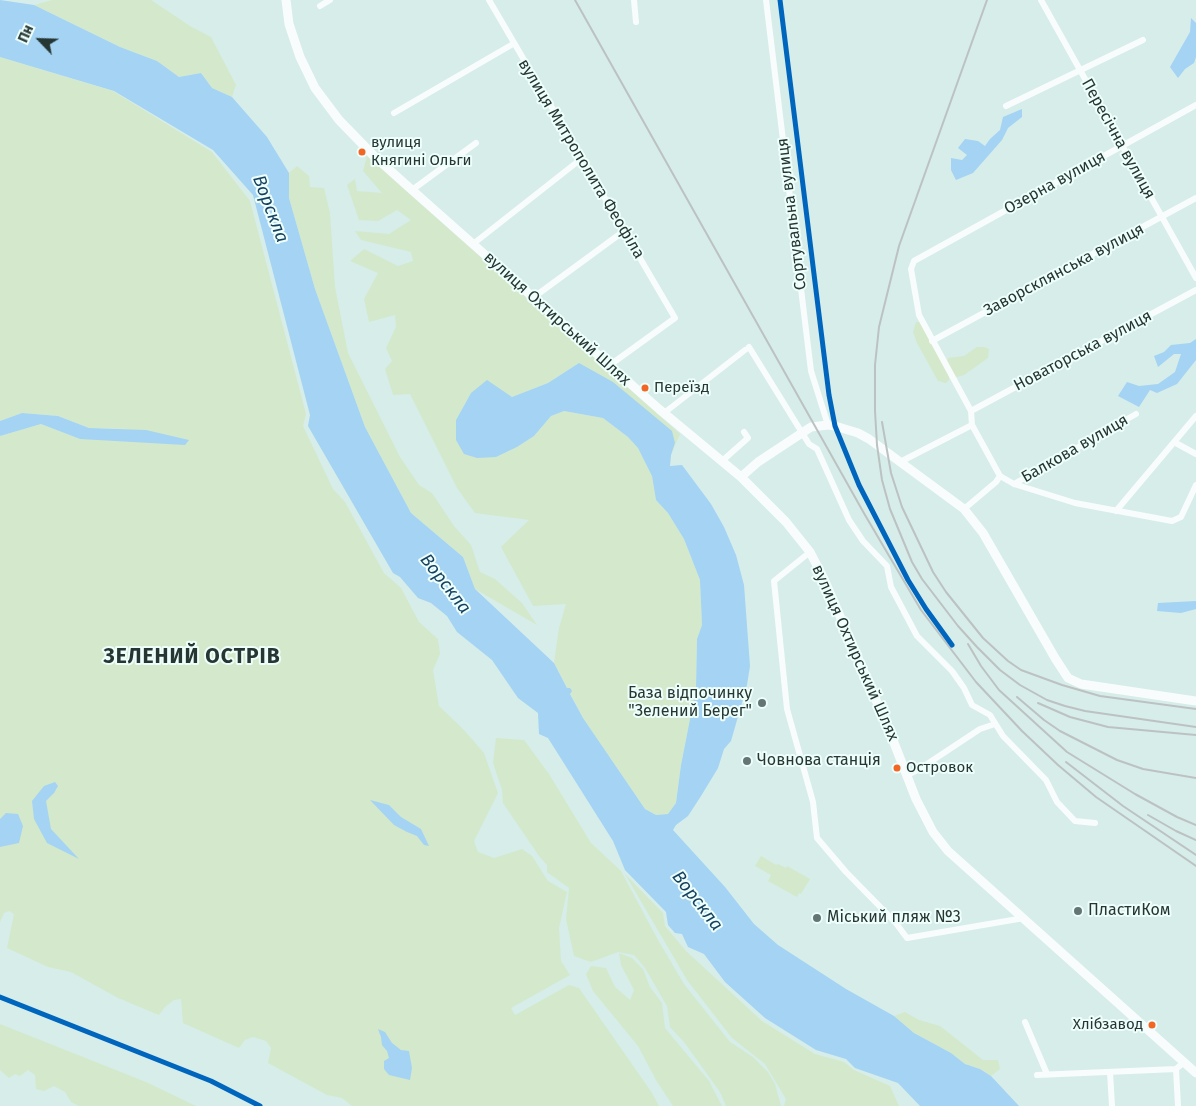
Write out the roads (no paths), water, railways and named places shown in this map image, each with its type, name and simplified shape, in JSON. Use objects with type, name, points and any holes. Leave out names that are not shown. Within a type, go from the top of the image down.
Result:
[{"type":"main road","name":"вулиця Охтирський Шлях","points":[[286,0],[289,24],[300,57],[315,88],[339,120],[374,156],[412,190],[664,413],[741,477],[786,522],[810,552],[828,588],[916,799],[934,832],[948,852],[1024,918],[1196,1074]]},
{"type":"main road","points":[[741,477],[758,462],[811,428],[828,425],[847,428],[858,433],[869,439],[964,510],[983,533],[1068,678],[1080,684],[1196,701]]},
{"type":"street","points":[[320,6],[330,0]]},
{"type":"street","name":"вулиця Митрополита Феофіла","points":[[489,0],[675,318],[610,365]]},
{"type":"street","points":[[634,0],[636,22]]},
{"type":"street","name":"Сортувальна вулиця","points":[[766,0],[811,371],[828,425]]},
{"type":"street","name":"Пересічна вулиця","points":[[1041,0],[1196,278]]},
{"type":"street","points":[[1006,106],[1143,40]]},
{"type":"street","points":[[394,113],[513,44]]},
{"type":"street","name":"Озерна вулиця","points":[[932,341],[919,315],[911,269],[914,260],[1196,105]]},
{"type":"street","points":[[412,190],[476,143]]},
{"type":"street","points":[[473,244],[582,159]]},
{"type":"street","name":"Заворсклянська вулиця","points":[[932,341],[1196,198]]},
{"type":"street","points":[[534,297],[624,232]]},
{"type":"street","name":"Новаторська вулиця","points":[[971,412],[1196,290]]},
{"type":"street","points":[[932,341],[971,412],[972,425],[1000,476],[1014,484],[1075,504],[1172,521],[1181,517],[1196,485]]},
{"type":"street","points":[[664,413],[747,348],[809,444],[817,449],[849,520],[863,541],[887,566],[892,587],[917,636],[952,671],[964,688],[972,705],[990,715],[1003,736],[1046,780],[1058,802],[1075,820],[1095,823]]},
{"type":"street","name":"Балкова вулиця","points":[[1014,484],[1136,414]]},
{"type":"street","points":[[1116,511],[1196,416]]},
{"type":"street","points":[[900,462],[972,425]]},
{"type":"street","points":[[722,461],[748,438],[744,432]]},
{"type":"street","points":[[1174,442],[1196,454]]},
{"type":"street","points":[[964,510],[996,482],[1000,476]]},
{"type":"street","name":"вулиця Охтирський Шлях","points":[[810,552],[774,581],[786,700],[813,802],[817,838],[846,872],[895,922],[907,938],[1024,918]]},
{"type":"street","points":[[907,775],[918,770],[980,730],[995,724]]},
{"type":"street","points":[[1025,1022],[1047,1074]]},
{"type":"street","points":[[1037,1075],[1176,1070],[1184,1062]]},
{"type":"street","points":[[1176,1070],[1178,1106]]},
{"type":"street","points":[[1110,1072],[1112,1106]]},
{"type":"water","name":"Ворскла","points":[[0,0],[34,5],[120,47],[157,61],[179,77],[201,73],[212,88],[232,97],[267,137],[289,173],[289,198],[315,289],[365,427],[411,513],[463,557],[475,589],[554,663],[567,688],[570,688],[572,691],[570,694],[583,718],[645,809],[656,815],[668,814],[676,803],[681,765],[696,689],[697,639],[702,625],[700,580],[684,539],[668,513],[656,500],[652,476],[638,448],[628,437],[603,418],[564,411],[551,416],[534,436],[517,447],[496,457],[477,458],[464,454],[456,440],[456,420],[471,393],[487,380],[512,397],[548,383],[579,363],[613,382],[672,431],[675,443],[670,466],[682,465],[711,504],[724,527],[736,555],[744,585],[750,666],[747,685],[731,741],[724,749],[718,768],[688,816],[676,825],[673,830],[725,887],[754,924],[778,945],[846,989],[894,1016],[914,1033],[951,1053],[965,1064],[980,1069],[991,1076],[1019,1106],[920,1106],[898,1083],[855,1068],[846,1059],[816,1050],[765,1018],[725,982],[704,954],[688,947],[682,934],[675,933],[668,925],[666,912],[625,870],[613,841],[548,738],[539,734],[538,713],[518,698],[492,660],[457,632],[447,616],[431,603],[418,598],[400,577],[393,573],[308,426],[310,415],[253,195],[213,150],[114,91],[0,57]]},
{"type":"water","points":[[1191,18],[1196,23],[1196,57],[1194,63],[1185,69],[1178,78],[1170,67],[1190,32]]},
{"type":"water","points":[[1022,109],[1022,117],[1008,128],[1002,140],[973,173],[956,180],[951,170],[951,158],[962,160],[967,155],[958,148],[965,139],[978,141],[985,146],[1000,130],[1003,117]]},
{"type":"water","points":[[1196,339],[1196,360],[1177,384],[1157,393],[1150,390],[1139,407],[1118,396],[1127,382],[1139,386],[1158,384],[1175,372],[1181,354],[1174,354],[1158,367],[1154,356],[1164,352],[1171,345],[1190,343]]},
{"type":"water","points":[[22,413],[58,416],[89,428],[146,430],[189,440],[185,445],[80,439],[41,424],[0,436],[0,421]]},
{"type":"water","points":[[1196,601],[1196,609],[1181,613],[1157,611],[1158,603]]},
{"type":"water","points":[[55,782],[58,786],[46,801],[51,829],[79,859],[47,843],[34,819],[32,801],[44,786]]},
{"type":"water","points":[[370,800],[389,805],[401,817],[421,829],[429,846],[424,845],[417,836],[394,825]]},
{"type":"water","points":[[6,813],[18,814],[23,826],[19,843],[0,847],[0,819]]},
{"type":"water","points":[[378,1029],[385,1032],[392,1043],[401,1050],[409,1051],[412,1068],[410,1080],[389,1075],[384,1069],[384,1061],[389,1058],[387,1051],[382,1045]]},
{"type":"railway","points":[[575,0],[865,515],[921,610],[976,682],[1022,731],[1058,765],[1096,797],[1196,866]]},
{"type":"railway","points":[[987,0],[899,246],[879,327],[875,365],[877,445],[882,480],[890,509],[912,562],[922,579],[958,626],[977,647],[1000,670],[1020,685],[1047,700],[1085,711],[1196,727]]},
{"type":"railway","points":[[882,422],[891,473],[902,507],[933,572],[946,592],[983,638],[1008,661],[1021,670],[1100,696],[1196,709]]},
{"type":"railway","points":[[968,644],[981,666],[999,690],[1067,752],[1135,794],[1196,825]]},
{"type":"railway","points":[[1017,697],[1060,731],[1117,760],[1143,769],[1196,778]]},
{"type":"railway","points":[[1038,703],[1070,717],[1108,727],[1196,735]]},
{"type":"railway","points":[[1066,762],[1123,806],[1196,855]]},
{"type":"railway","points":[[1148,815],[1196,840]]},
{"type":"place","name":"вулиця Княгині Ольги","points":[[362,152]]},
{"type":"place","name":"Переїзд","points":[[645,388]]},
{"type":"place","name":"База відпочинку \"Зелений Берег\"","points":[[762,703]]},
{"type":"place","name":"Човнова станція","points":[[747,761]]},
{"type":"place","name":"Островок","points":[[897,768]]},
{"type":"place","name":"ПластиКом","points":[[1078,911]]},
{"type":"place","name":"Міський пляж №3","points":[[817,918]]},
{"type":"place","name":"Хлібзавод","points":[[1152,1025]]},
{"type":"district","name":"ЗЕЛЕНИЙ ОСТРІВ","points":[[192,657]]}]
